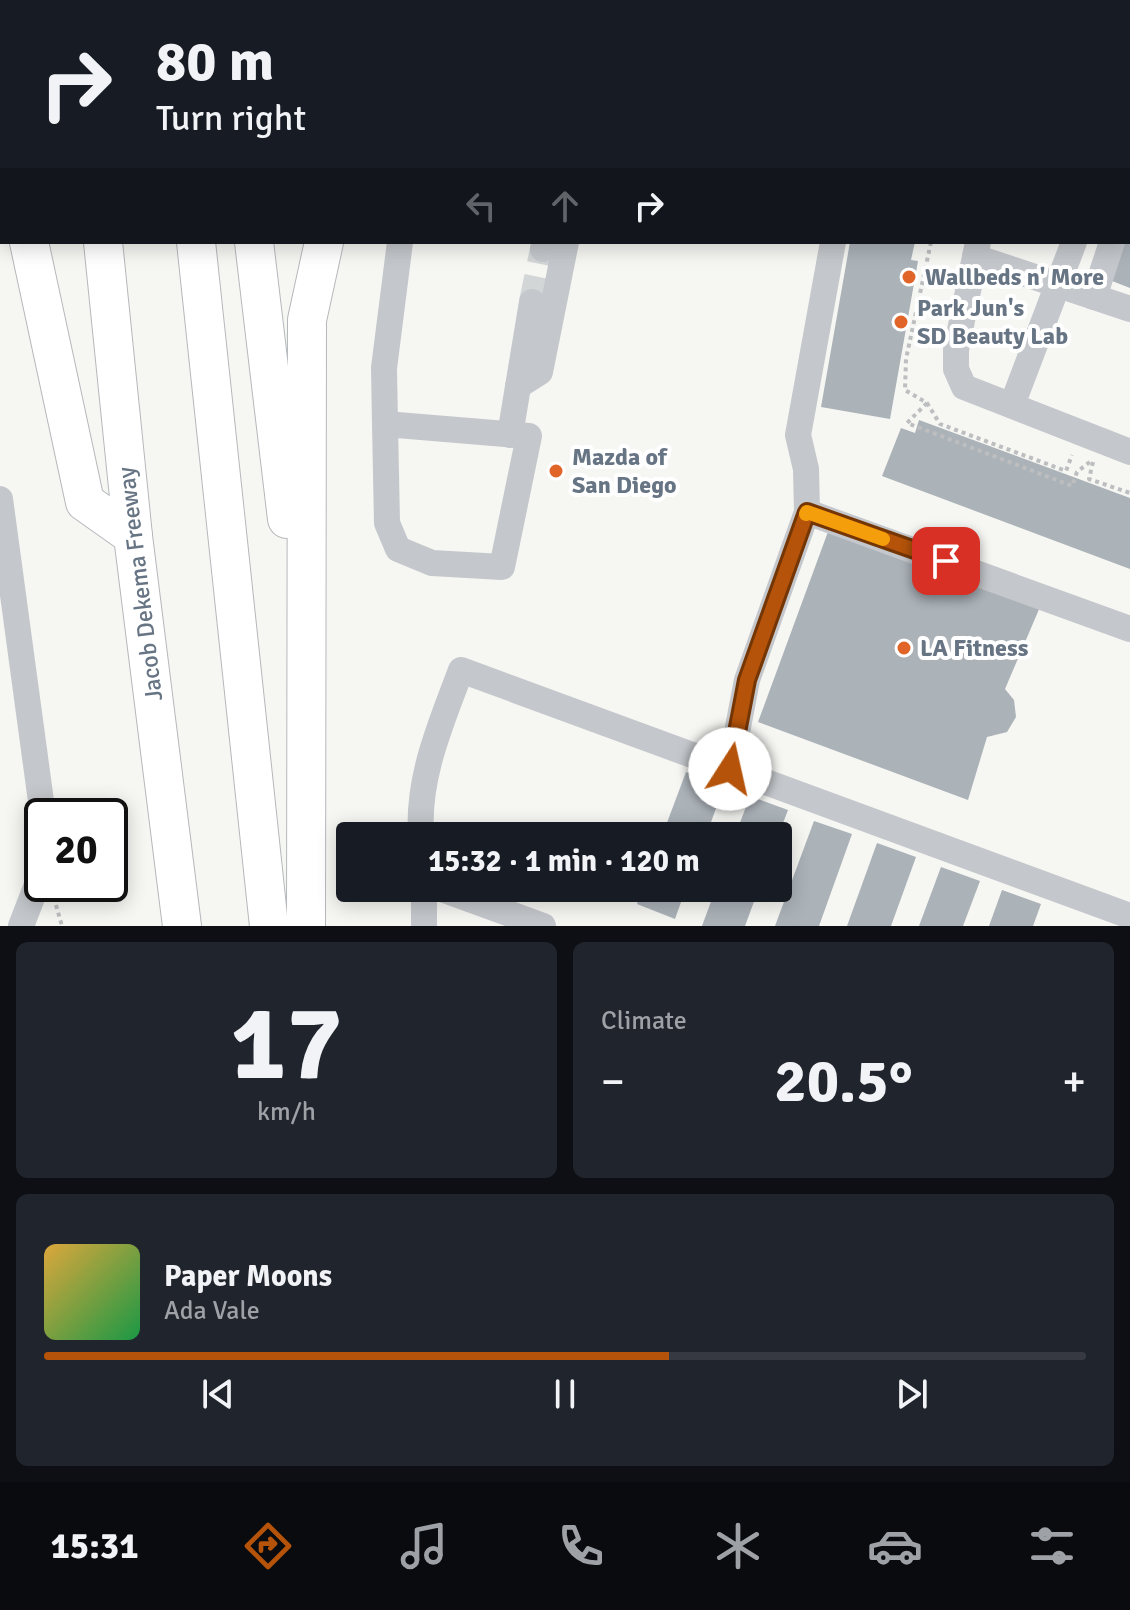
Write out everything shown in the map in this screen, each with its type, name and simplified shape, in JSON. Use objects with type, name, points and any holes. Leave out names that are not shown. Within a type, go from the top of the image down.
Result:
[{"type":"highway","points":[[29,244],[85,502],[133,536]]},
{"type":"highway","name":"Jacob Dekema Freeway","points":[[103,244],[133,536],[182,926]]},
{"type":"highway","points":[[196,244],[269,926]]},
{"type":"highway","points":[[254,244],[307,713]]},
{"type":"highway","points":[[306,926],[307,320],[324,244]]},
{"type":"street","points":[[385,424],[529,436],[502,567],[432,563],[398,549],[387,523],[385,424],[384,368],[400,244]]},
{"type":"street","points":[[518,386],[540,372],[551,244]]},
{"type":"street","points":[[730,769],[747,680],[807,512],[806,469],[798,435],[833,244]]},
{"type":"street","points":[[1012,405],[1073,244]]},
{"type":"street","points":[[1094,297],[1111,244]]},
{"type":"street","points":[[1130,309],[1058,284],[977,250],[956,350],[956,369],[964,387],[1130,452]]},
{"type":"street","points":[[510,435],[532,302]]},
{"type":"street","points":[[0,499],[41,798]]},
{"type":"street","points":[[807,512],[1130,629]]},
{"type":"street","points":[[420,822],[426,766],[461,670],[1130,916]]},
{"type":"street","points":[[21,926],[30,902]]},
{"type":"street","points":[[424,902],[424,926]]},
{"type":"street","points":[[477,902],[543,926]]},
{"type":"path","points":[[927,403],[907,423],[1072,486],[1077,472],[1094,460]]},
{"type":"building","points":[[850,244],[915,244],[911,260],[918,261],[890,419],[821,407]]},
{"type":"building","points":[[1120,244],[1130,244],[1130,288],[1107,279]]},
{"type":"building","points":[[919,420],[1130,498],[1130,569],[882,476],[901,428],[915,433]]},
{"type":"building","name":"LA Fitness","points":[[829,529],[1040,607],[1005,689],[1014,700],[1016,717],[1007,732],[987,737],[968,800],[758,722]]},
{"type":"building","points":[[686,772],[724,786],[711,822],[667,822]]},
{"type":"building","points":[[750,796],[788,810],[783,822],[740,822]]},
{"type":"building","points":[[814,821],[852,834],[819,926],[775,926],[784,902],[792,902],[792,880]]},
{"type":"building","points":[[877,843],[916,857],[891,926],[847,926]]},
{"type":"building","points":[[941,867],[980,881],[963,926],[919,926]]},
{"type":"building","points":[[1002,890],[1041,904],[1033,926],[989,926]]},
{"type":"building","points":[[638,902],[681,902],[675,919]]},
{"type":"building","points":[[711,902],[754,902],[745,926],[702,926]]},
{"type":"tunnel","points":[[532,302],[543,249]]},
{"type":"slow traffic","points":[[806,514],[883,539]]},
{"type":"place","name":"Wallbeds n' More","points":[[909,277]]},
{"type":"place","name":"Park Jun's SD Beauty Lab","points":[[901,322]]},
{"type":"place","name":"Mazda of San Diego","points":[[556,471]]},
{"type":"place","name":"LA Fitness","points":[[904,648]]},
{"type":"route","points":[[730,769],[747,680],[807,512],[946,561]]}]
